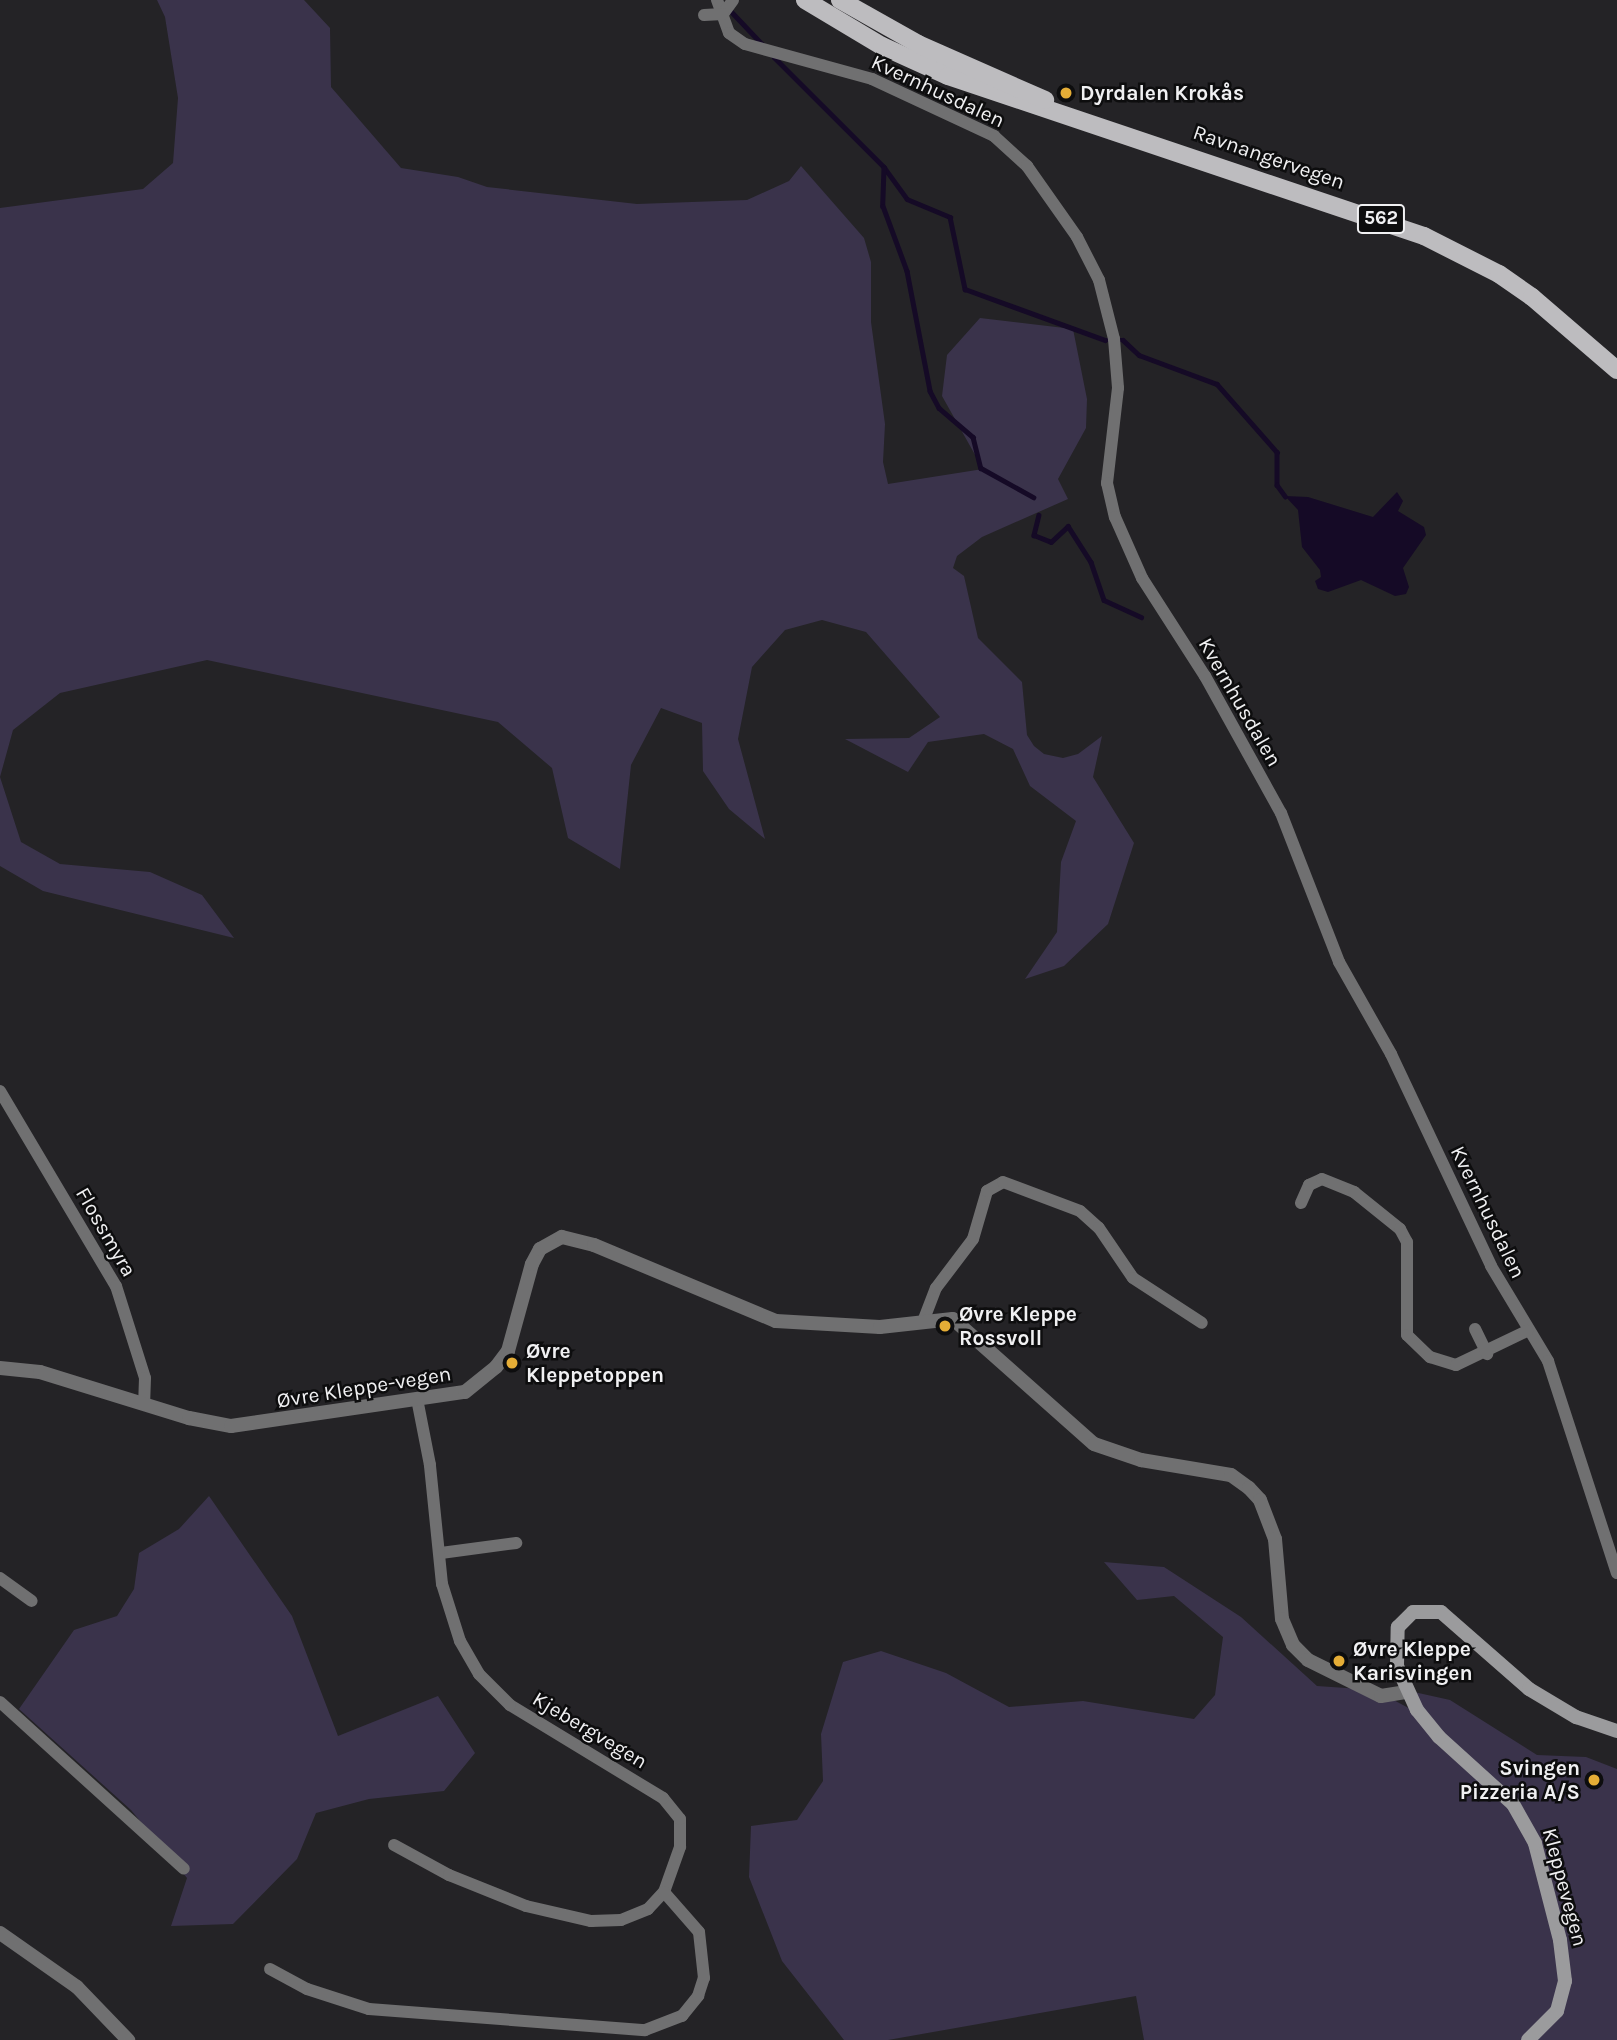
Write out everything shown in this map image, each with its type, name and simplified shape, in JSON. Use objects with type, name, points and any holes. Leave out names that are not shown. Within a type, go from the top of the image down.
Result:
[{"type":"main road","name":"Ravnangervegen","points":[[804,0],[882,47],[948,76],[1093,128],[1112,130],[1374,216],[1450,248],[1532,297],[1617,370]]},
{"type":"main road","name":"Ravnangervegen","points":[[840,0],[930,50],[1102,121],[1112,130]]},
{"type":"main road","name":"Kleppevegen","points":[[1528,2040],[1557,2011],[1565,1982],[1560,1940],[1535,1843],[1513,1804],[1439,1737],[1407,1692],[1395,1654],[1398,1627],[1413,1612],[1429,1609],[1454,1621],[1539,1695],[1595,1726],[1617,1731]]},
{"type":"street","name":"Kvernhusdalen","points":[[717,0],[729,33],[745,44],[872,79],[993,136],[1027,166],[1077,237],[1099,280],[1114,339],[1118,388],[1107,483],[1115,517],[1142,578],[1205,676],[1281,813],[1330,944],[1391,1054],[1491,1266],[1553,1374],[1617,1573]]},
{"type":"street","points":[[704,15],[723,14],[733,0]]},
{"type":"street","name":"Flossmyra","points":[[0,1091],[116,1286],[145,1378],[144,1404]]},
{"type":"street","points":[[1301,1203],[1309,1185],[1322,1179],[1354,1192],[1400,1229],[1407,1242],[1407,1335],[1430,1357],[1456,1365],[1487,1354],[1527,1331]]},
{"type":"street","points":[[924,1319],[936,1288],[973,1240],[987,1191],[1003,1182],[1080,1211],[1107,1238],[1133,1278],[1202,1323]]},
{"type":"street","name":"Øvre Kleppe-vegen","points":[[0,1368],[40,1372],[144,1404],[231,1426],[465,1392],[496,1367],[508,1351],[536,1257],[550,1241],[562,1237],[594,1245],[692,1283],[765,1318],[880,1327],[942,1318],[961,1324],[1094,1444],[1141,1460],[1231,1475],[1249,1488],[1260,1500],[1275,1539],[1282,1619],[1293,1645],[1308,1660],[1381,1696],[1407,1692]]},
{"type":"street","points":[[1475,1329],[1487,1354]]},
{"type":"street","name":"Kjebergvegen","points":[[417,1399],[441,1553],[442,1584],[453,1626],[488,1684],[534,1722],[654,1791],[678,1814],[680,1847],[664,1892]]},
{"type":"street","points":[[441,1553],[516,1543]]},
{"type":"street","points":[[0,1578],[33,1601]]},
{"type":"street","points":[[0,1703],[184,1869]]},
{"type":"street","points":[[270,1969],[307,1989],[369,2009],[645,2030],[682,2016],[698,1996],[704,1978],[699,1932],[664,1892],[634,1917],[575,1921],[449,1875],[394,1845]]},
{"type":"street","points":[[0,1933],[77,1987],[128,2040]]},
{"type":"shaded area","points":[[157,0],[304,0],[330,28],[331,87],[401,168],[458,177],[487,187],[637,204],[747,200],[789,181],[801,166],[864,238],[871,262],[871,322],[885,424],[883,462],[888,484],[983,469],[942,396],[947,355],[980,318],[1073,329],[1087,399],[1086,428],[1058,479],[1068,499],[982,537],[957,556],[953,568],[964,576],[978,638],[1022,682],[1027,735],[1034,746],[1044,754],[1063,758],[1078,754],[1102,736],[1093,777],[1134,843],[1108,924],[1064,966],[1025,979],[1057,932],[1061,862],[1076,821],[1030,786],[1013,749],[984,734],[928,742],[908,772],[845,739],[909,738],[940,717],[866,632],[822,620],[785,630],[752,667],[738,739],[765,839],[729,809],[703,771],[702,723],[661,708],[631,765],[620,869],[568,838],[552,768],[498,722],[207,660],[60,693],[13,730],[0,777],[0,208],[143,189],[173,163],[178,98],[165,17]]},
{"type":"shaded area","points":[[1397,492],[1403,501],[1398,511],[1424,527],[1426,535],[1403,568],[1409,587],[1406,594],[1395,596],[1361,580],[1328,592],[1318,589],[1315,581],[1321,577],[1320,570],[1302,547],[1298,510],[1285,496],[1308,497],[1373,517]]},
{"type":"shaded area","points":[[0,777],[21,842],[60,864],[150,872],[202,895],[234,938],[43,891],[0,866]]},
{"type":"shaded area","points":[[209,1496],[292,1616],[338,1736],[438,1696],[475,1753],[444,1791],[369,1799],[316,1813],[297,1859],[233,1924],[171,1926],[187,1878],[131,1810],[19,1709],[74,1630],[117,1616],[134,1589],[139,1553],[179,1529]]},
{"type":"shaded area","points":[[1104,1562],[1164,1567],[1241,1617],[1317,1686],[1375,1690],[1416,1712],[1414,1692],[1450,1700],[1537,1755],[1586,1757],[1617,1769],[1617,2040],[1144,2040],[1136,1996],[888,2040],[844,2040],[782,1961],[749,1877],[751,1826],[797,1820],[823,1781],[821,1734],[843,1662],[881,1651],[946,1673],[1009,1707],[1083,1701],[1194,1719],[1215,1695],[1223,1637],[1174,1596],[1137,1600]]},
{"type":"waterway","points":[[729,9],[764,46]]},
{"type":"waterway","points":[[774,57],[884,167],[907,199],[950,217],[965,289],[1105,340],[1123,340],[1139,355],[1217,384],[1277,452],[1277,485],[1285,496]]},
{"type":"waterway","points":[[884,168],[883,206],[907,271],[930,391],[939,408],[973,437],[981,468],[1033,497]]},
{"type":"waterway","points":[[1039,515],[1034,535],[1051,542],[1068,526],[1091,562],[1104,600],[1141,617]]},
{"type":"place","name":"Dyrdalen Krokås","points":[[1066,93]]},
{"type":"place","name":"Øvre Kleppe Rossvoll","points":[[945,1326]]},
{"type":"place","name":"Øvre Kleppetoppen","points":[[512,1363]]},
{"type":"place","name":"Øvre Kleppe Karisvingen","points":[[1339,1661]]},
{"type":"place","name":"Svingen Pizzeria A/S","points":[[1594,1780]]}]
